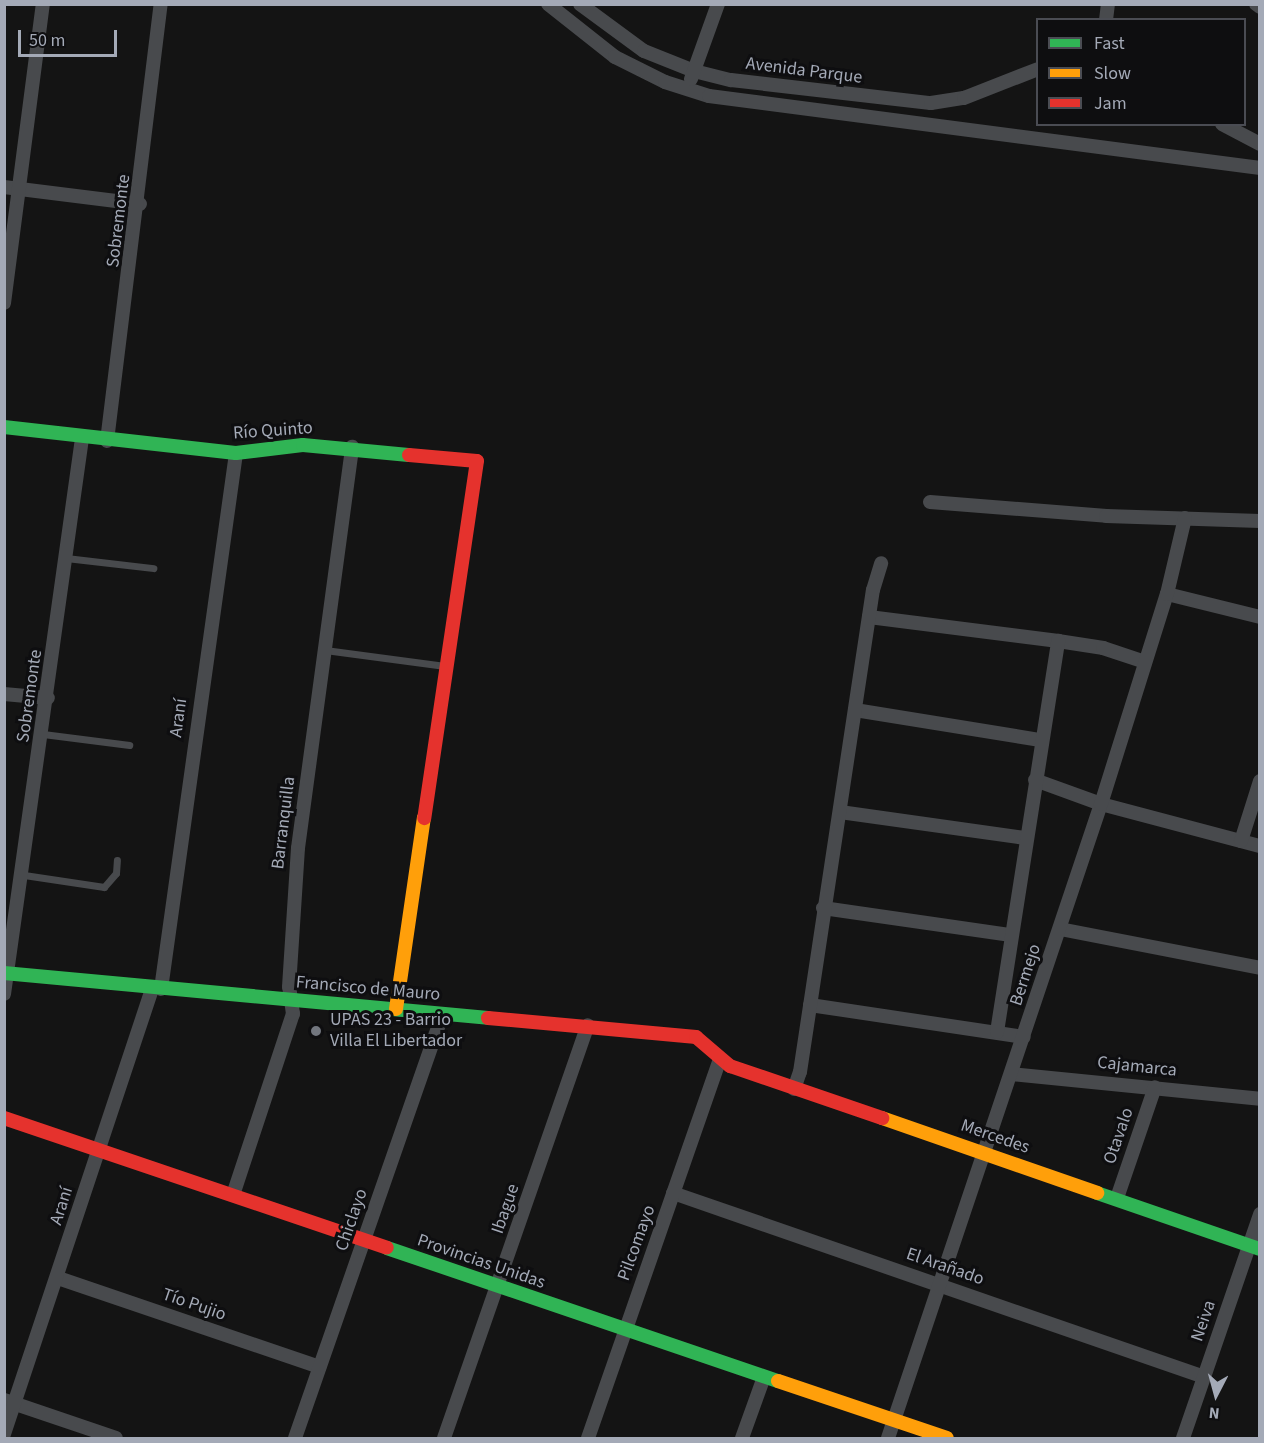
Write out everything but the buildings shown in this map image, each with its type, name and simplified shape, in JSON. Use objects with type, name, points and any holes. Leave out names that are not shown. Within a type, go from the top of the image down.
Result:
[{"type":"street","points":[[4,303],[12,188],[43,4]]},
{"type":"street","name":"Sobremonte","points":[[107,441],[140,204],[161,4]]},
{"type":"street","points":[[548,4],[615,57],[687,89],[747,103],[1260,168]]},
{"type":"street","name":"Avenida Parque","points":[[580,4],[644,51],[694,70],[731,80],[931,103],[964,98],[1036,70]]},
{"type":"street","points":[[687,89],[718,4]]},
{"type":"street","points":[[1256,4],[1260,7]]},
{"type":"street","points":[[1226,126],[1260,144]]},
{"type":"street","points":[[12,188],[140,204]]},
{"type":"street","name":"Río Quinto","points":[[4,427],[107,441],[236,453],[303,445],[472,458],[477,461],[476,470],[448,666]]},
{"type":"street","name":"Sobremonte","points":[[4,994],[24,875],[82,438]]},
{"type":"street","name":"Barranquilla","points":[[232,1195],[293,1014],[289,987],[298,848],[352,447]]},
{"type":"street","name":"Araní","points":[[4,1434],[10,1402],[57,1278],[99,1149],[157,989],[236,453]]},
{"type":"street","points":[[930,502],[1106,516],[1260,521]]},
{"type":"street","name":"Bermejo","points":[[888,1438],[1101,804],[1167,594],[1185,518]]},
{"type":"street","points":[[794,1089],[810,1005],[869,617],[881,563]]},
{"type":"street","points":[[1167,594],[1260,617]]},
{"type":"street","points":[[869,617],[1102,648],[1145,662]]},
{"type":"street","points":[[997,1032],[1025,838],[1058,641]]},
{"type":"street","points":[[396,1009],[448,666]]},
{"type":"street","points":[[4,694],[48,698]]},
{"type":"street","points":[[855,710],[1041,740]]},
{"type":"street","points":[[1035,780],[1101,804],[1260,846]]},
{"type":"street","points":[[1241,841],[1260,781]]},
{"type":"street","points":[[840,812],[1025,838]]},
{"type":"street","points":[[823,908],[1011,935]]},
{"type":"street","points":[[1060,929],[1260,968]]},
{"type":"street","name":"Francisco de Mauro","points":[[7,973],[157,989],[588,1025],[696,1037],[720,1059]]},
{"type":"street","points":[[810,1005],[1024,1037]]},
{"type":"street","name":"Chiclayo","points":[[295,1438],[443,1014]]},
{"type":"street","name":"Ibague","points":[[444,1438],[588,1025]]},
{"type":"street","name":"Mercedes","points":[[720,1059],[794,1089],[985,1152],[1254,1247]]},
{"type":"street","name":"Pilcomayo","points":[[588,1438],[720,1059]]},
{"type":"street","name":"Cajamarca","points":[[1011,1074],[1260,1099]]},
{"type":"street","name":"Otavalo","points":[[1117,1198],[1155,1087]]},
{"type":"street","name":"Provincias Unidas","points":[[4,1118],[947,1438]]},
{"type":"street","name":"El Arañado","points":[[674,1194],[1204,1377]]},
{"type":"street","name":"Neiva","points":[[1183,1438],[1254,1247],[1260,1214]]},
{"type":"street","name":"Tío Pujio","points":[[57,1278],[319,1367]]},
{"type":"street","points":[[742,1438],[764,1377]]},
{"type":"street","points":[[10,1402],[116,1438]]},
{"type":"lane","points":[[66,558],[153,568]]},
{"type":"lane","points":[[325,650],[448,666]]},
{"type":"lane","points":[[43,735],[129,745]]},
{"type":"lane","points":[[24,875],[104,887],[116,873],[117,860]]},
{"type":"traffic: fast","points":[[4,427],[236,453],[303,445],[409,455]]},
{"type":"traffic: fast","points":[[4,973],[488,1018]]},
{"type":"traffic: fast","points":[[1097,1193],[1260,1249]]},
{"type":"traffic: fast","points":[[387,1248],[778,1381]]},
{"type":"traffic: slow","points":[[396,1009],[424,818]]},
{"type":"traffic: slow","points":[[882,1118],[1097,1193]]},
{"type":"traffic: slow","points":[[778,1381],[947,1438]]},
{"type":"traffic: jam","points":[[409,455],[477,461],[424,818]]},
{"type":"traffic: jam","points":[[488,1018],[696,1037],[730,1066],[882,1118]]},
{"type":"traffic: jam","points":[[4,1118],[387,1248]]},
{"type":"place","name":"UPAS 23 - Barrio Villa El Libertador","points":[[316,1031]]}]
